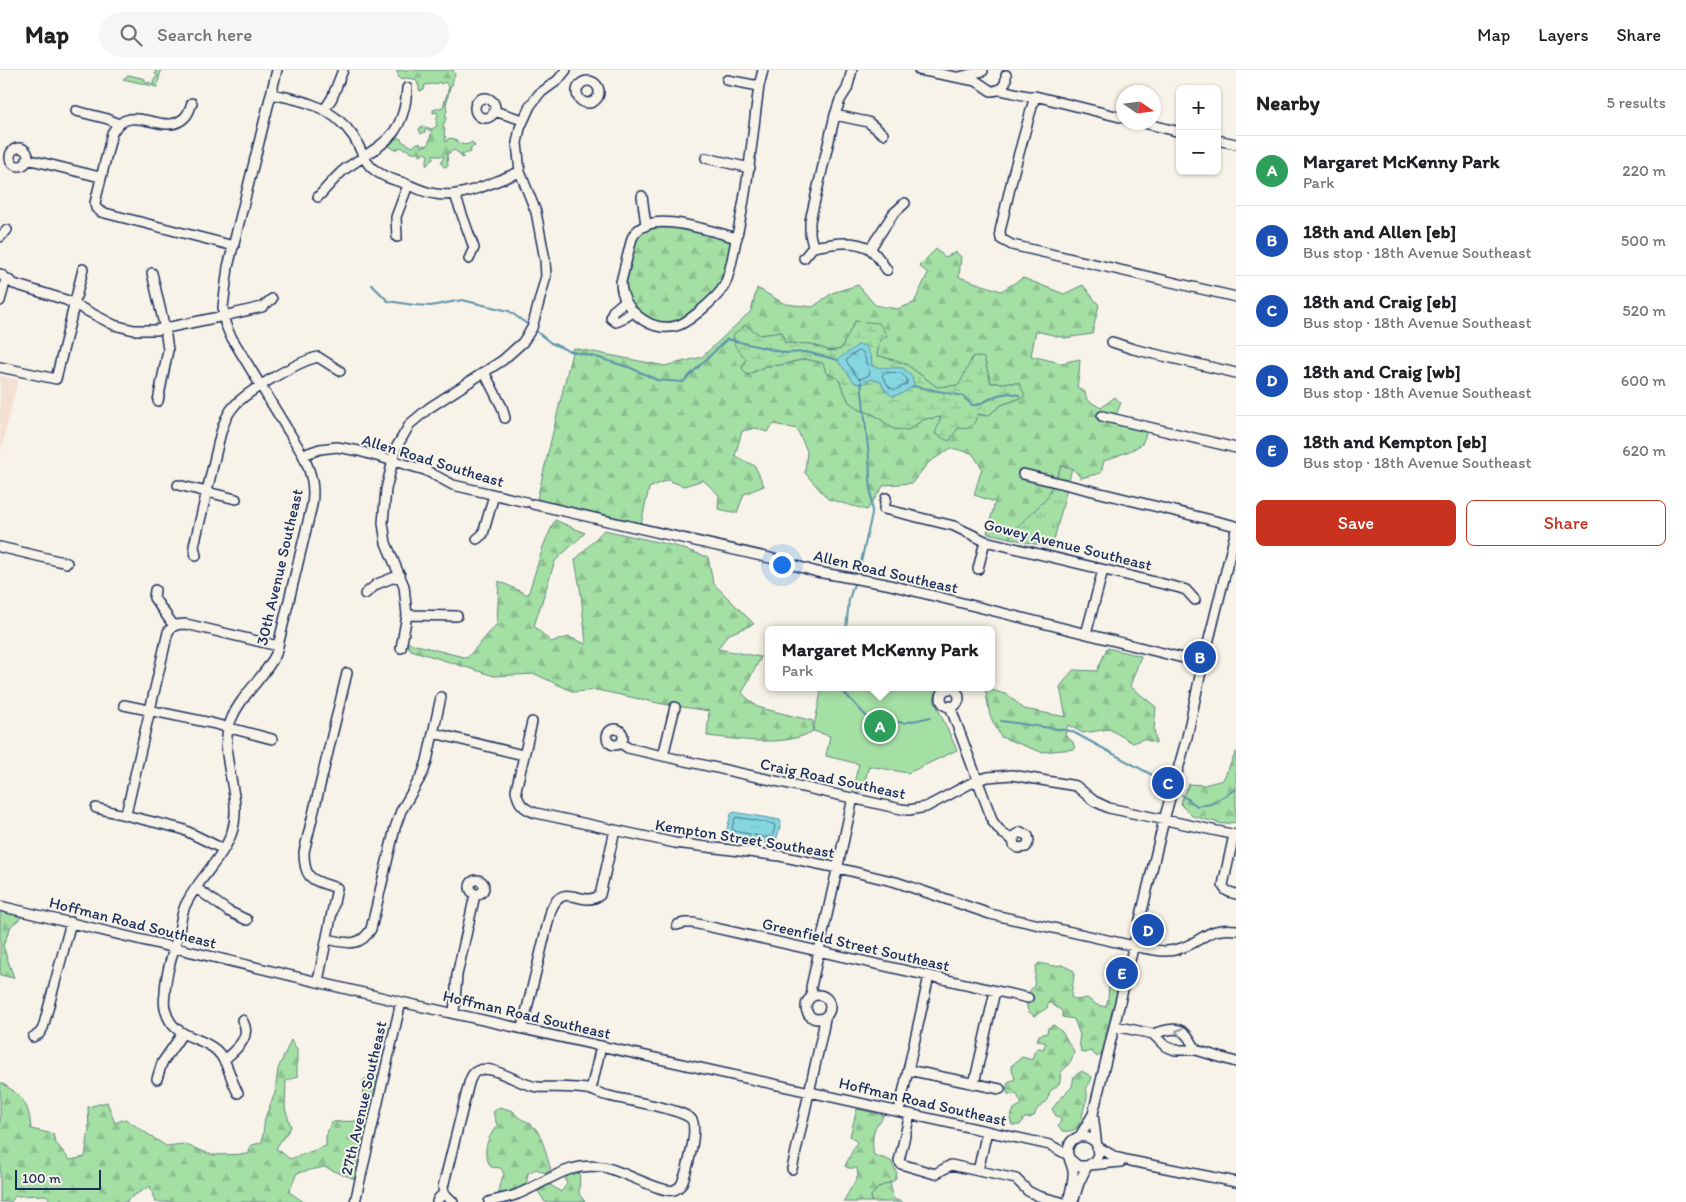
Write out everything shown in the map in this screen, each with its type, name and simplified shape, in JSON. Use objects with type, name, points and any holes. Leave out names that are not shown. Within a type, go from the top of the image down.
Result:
[{"type":"street","name":"30th Avenue Southeast","points":[[182,1034],[169,1018],[164,992],[185,904],[223,849],[231,833],[235,814],[227,750],[228,728],[236,710],[271,664],[278,646],[312,505],[313,486],[303,456],[262,385],[230,335],[223,307],[228,267],[276,70]]},
{"type":"street","points":[[325,109],[332,98],[343,70]]},
{"type":"street","points":[[737,238],[676,224],[652,223],[646,225],[635,233],[632,238],[621,282],[625,301],[633,312],[647,322],[674,327],[683,323],[714,299],[725,284],[737,238],[746,199],[759,86],[763,70]]},
{"type":"street","points":[[813,247],[810,221],[835,115],[840,100],[847,89],[852,70]]},
{"type":"street","points":[[919,70],[976,81],[991,91],[1000,90],[1035,96]]},
{"type":"street","points":[[957,77],[983,70],[981,79],[984,86]]},
{"type":"street","points":[[401,648],[407,615],[404,586],[386,544],[382,523],[386,488],[393,460],[399,442],[410,424],[429,408],[503,360],[527,336],[536,316],[546,276],[536,212],[520,172],[517,143],[523,120],[539,94],[558,80],[566,71],[579,84]]},
{"type":"street","points":[[1000,90],[1005,84],[1005,73]]},
{"type":"street","points":[[1005,73],[1014,86],[1035,96],[1116,116]]},
{"type":"street","points":[[727,80],[759,86]]},
{"type":"street","points":[[318,197],[344,170],[379,148],[394,131],[404,111],[407,88]]},
{"type":"street","points":[[271,94],[302,100],[325,109],[347,128],[364,157],[378,173],[393,181],[436,194],[455,195],[520,172]]},
{"type":"street","points":[[1035,96],[1014,171],[1000,231],[1001,239],[1012,244],[1236,297]]},
{"type":"street","points":[[192,103],[187,115],[174,123],[131,118],[118,124],[112,133],[100,177],[95,203],[96,208],[101,212],[234,246]]},
{"type":"street","points":[[76,111],[108,118],[118,124]]},
{"type":"street","points":[[494,111],[523,120]]},
{"type":"street","points":[[835,115],[868,122],[883,134]]},
{"type":"street","points":[[1161,127],[1176,131]]},
{"type":"street","points":[[1221,141],[1236,144]]},
{"type":"street","points":[[706,158],[750,168]]},
{"type":"street","points":[[27,159],[100,177]]},
{"type":"street","points":[[398,237],[396,217],[408,185]]},
{"type":"street","points":[[455,195],[474,248],[469,259]]},
{"type":"street","points":[[642,196],[646,225]]},
{"type":"street","points":[[870,248],[893,214],[905,203]]},
{"type":"street","points":[[0,237],[8,230]]},
{"type":"street","points":[[804,258],[813,247],[834,243],[851,243],[870,248],[887,270]]},
{"type":"street","points":[[0,367],[56,378],[83,269]]},
{"type":"street","points":[[152,273],[168,350],[158,401]]},
{"type":"street","points":[[0,301],[3,276],[14,284],[75,303],[114,325],[145,331],[165,329],[262,307],[272,299]]},
{"type":"street","points":[[625,301],[613,311],[611,318],[616,322],[633,312]]},
{"type":"street","points":[[1112,342],[1133,349],[1236,373]]},
{"type":"street","points":[[196,556],[194,546],[220,436],[225,419],[238,402],[262,385],[308,359],[318,357],[340,372]]},
{"type":"street","points":[[484,372],[502,407],[505,418]]},
{"type":"street","points":[[1102,416],[1236,448]]},
{"type":"street","name":"Allen Road Southeast","points":[[303,456],[320,448],[337,447],[393,460],[425,470],[453,485],[770,558],[826,574],[886,584],[1202,663]]},
{"type":"street","points":[[1023,474],[1236,526]]},
{"type":"street","points":[[178,485],[236,499]]},
{"type":"street","points":[[477,539],[483,534],[494,495]]},
{"type":"street","name":"Gowey Avenue Southeast","points":[[886,498],[884,509],[954,526],[985,541],[1180,588],[1186,590],[1195,600]]},
{"type":"street","points":[[1068,1202],[1073,1173],[1069,1158],[1069,1145],[1080,1136],[1093,1114],[1164,820],[1187,737],[1202,663],[1232,561],[1236,530]]},
{"type":"street","points":[[978,569],[985,541]]},
{"type":"street","points":[[0,548],[67,564]]},
{"type":"street","points":[[1086,634],[1102,570]]},
{"type":"street","points":[[365,594],[377,584],[400,575]]},
{"type":"street","points":[[155,590],[154,598],[174,626]]},
{"type":"street","points":[[407,615],[457,616]]},
{"type":"street","points":[[126,814],[168,632],[174,626],[186,624],[278,646]]},
{"type":"street","points":[[318,981],[337,888],[314,880],[308,875],[304,866],[304,852],[347,673]]},
{"type":"street","points":[[327,938],[357,943],[366,938],[371,929],[395,828],[409,795],[427,761],[441,697]]},
{"type":"street","points":[[124,705],[272,739]]},
{"type":"street","points":[[950,706],[993,822],[1002,833],[1013,840]]},
{"type":"street","points":[[664,756],[675,707]]},
{"type":"street","name":"Kempton Street Southeast","points":[[532,722],[516,790],[522,806],[536,813],[674,843],[780,856],[838,868],[896,882],[990,914],[1161,951],[1185,946],[1212,931],[1225,928],[1236,930]]},
{"type":"street","points":[[434,733],[523,756]]},
{"type":"street","name":"Craig Road Southeast","points":[[621,743],[628,748],[901,809],[918,809],[933,804],[988,776],[1012,776],[1071,785],[1081,789],[1094,801],[1102,805],[1235,835]]},
{"type":"street","points":[[824,1018],[815,1019],[807,1013],[806,1004],[812,996],[811,986],[853,798]]},
{"type":"street","points":[[96,808],[182,829],[223,849]]},
{"type":"street","points":[[522,1029],[554,902],[563,896],[569,895],[591,900],[600,895],[616,830]]},
{"type":"street","points":[[1235,835],[1223,885],[1224,889],[1228,892],[1236,894]]},
{"type":"street","points":[[196,888],[228,911],[247,920]]},
{"type":"street","points":[[454,1014],[457,975],[475,894]]},
{"type":"street","name":"Hoffman Road Southeast","points":[[0,906],[401,1002],[1050,1145],[1069,1158]]},
{"type":"street","points":[[33,1037],[39,1034],[43,1028],[71,922]]},
{"type":"street","name":"Greenfield Street Southeast","points":[[677,925],[693,923],[1028,998]]},
{"type":"street","points":[[899,1111],[929,976]]},
{"type":"street","points":[[974,1084],[995,991]]},
{"type":"street","points":[[792,1169],[824,1018],[830,1010],[829,1001],[822,995],[812,996]]},
{"type":"street","name":"27th Avenue Southeast","points":[[355,1202],[401,1002]]},
{"type":"street","points":[[224,1060],[241,1046],[246,1033],[245,1024],[242,1020]]},
{"type":"street","points":[[1115,1026],[1153,1034],[1172,1029],[1184,1032],[1189,1036],[1196,1050]]},
{"type":"street","points":[[157,1079],[162,1063],[182,1034],[216,1050],[224,1060],[238,1093]]},
{"type":"street","points":[[1153,1034],[1165,1046],[1176,1050],[1196,1050],[1236,1062]]},
{"type":"street","points":[[591,1090],[601,1046]]},
{"type":"street","points":[[454,1202],[444,1193],[443,1187],[464,1099],[472,1074],[478,1070],[496,1072],[536,1087],[591,1090],[608,1096],[676,1111],[688,1116],[692,1121],[695,1130],[681,1185],[674,1191],[665,1190],[622,1172],[604,1167],[577,1167],[567,1169],[516,1195],[489,1202]]},
{"type":"street","points":[[908,1070],[1000,1090]]},
{"type":"street","points":[[910,1114],[899,1161],[900,1164],[934,1174],[951,1165],[1016,1179],[1028,1191],[1038,1196],[1061,1202]]},
{"type":"street","points":[[1074,1202],[1078,1183],[1088,1166],[1094,1162],[1098,1155],[1093,1114]]},
{"type":"street","points":[[978,1171],[987,1131]]},
{"type":"street","points":[[1080,1136],[1090,1138],[1097,1146],[1115,1157],[1236,1182]]},
{"type":"street","name":"Hoffman Road Southeast","points":[[1050,1145],[1072,1141]]},
{"type":"street","points":[[1069,1158],[1078,1166],[1131,1161]]},
{"type":"street","points":[[437,1202],[444,1193]]},
{"type":"shaded area","points":[[0,376],[18,380],[0,454]]},
{"type":"green space","points":[[156,70],[161,70],[157,87],[123,79],[129,75],[145,79],[145,82],[150,82],[153,85],[153,80],[158,76],[155,74]]},
{"type":"green space","points":[[397,70],[454,70],[453,84],[450,87],[446,105],[447,112],[445,114],[447,116],[443,126],[445,129],[445,140],[446,142],[451,138],[464,145],[472,142],[475,146],[470,148],[471,152],[462,153],[461,155],[464,157],[462,158],[454,150],[447,154],[448,166],[444,167],[441,163],[444,156],[434,154],[426,166],[428,155],[424,153],[420,155],[420,152],[410,153],[407,149],[401,147],[395,150],[388,145],[395,138],[400,138],[403,142],[413,147],[417,143],[421,144],[421,147],[423,145],[427,146],[432,131],[425,129],[425,132],[421,134],[419,129],[422,126],[432,129],[437,126],[438,114],[437,112],[433,113],[433,110],[443,107],[449,87],[445,82],[441,84],[439,82],[435,85],[425,85],[424,90],[420,91],[418,83],[414,79],[405,78],[401,80],[398,77]]},
{"type":"green space","points":[[652,223],[737,238],[725,284],[683,323],[665,327],[633,312],[621,282],[632,238]]},
{"type":"green space","points":[[936,249],[945,257],[956,252],[961,257],[959,277],[1001,291],[1023,278],[1064,294],[1083,285],[1099,305],[1092,334],[1065,338],[1036,331],[1031,356],[1061,363],[1080,359],[1077,387],[1085,392],[1087,400],[1101,408],[1115,397],[1121,403],[1114,419],[1144,426],[1146,434],[1142,444],[1104,461],[1101,473],[1081,478],[1072,468],[1061,466],[1047,498],[1014,530],[1009,538],[987,533],[995,502],[974,495],[982,468],[972,453],[951,448],[928,463],[912,483],[884,485],[867,510],[828,499],[805,473],[807,451],[797,429],[774,424],[767,432],[756,428],[742,431],[735,456],[755,466],[764,486],[744,494],[737,513],[718,509],[719,495],[703,480],[684,486],[667,480],[649,488],[641,524],[537,499],[573,348],[665,366],[702,357],[751,311],[757,288],[785,304],[813,307],[832,293],[858,285],[875,305],[897,309],[914,303],[928,273],[919,266]],"holes":[[[856,321],[880,340],[877,355],[906,364],[937,387],[959,385],[984,359],[991,383],[1019,383],[1021,398],[1001,405],[988,416],[978,414],[958,428],[941,417],[924,419],[908,430],[894,429],[873,414],[860,410],[849,402],[838,378],[824,363],[805,359],[766,366],[748,375],[742,368],[760,335],[782,332],[785,343],[811,344],[830,351],[841,349]]]},
{"type":"green space","points":[[855,321],[879,323],[887,336],[880,340],[877,355],[906,364],[937,387],[959,385],[973,356],[984,358],[991,383],[1019,383],[1025,395],[1001,405],[988,416],[978,414],[975,422],[969,428],[958,428],[949,441],[935,434],[941,417],[924,419],[908,430],[894,429],[873,414],[860,410],[849,402],[838,378],[826,373],[823,363],[805,359],[766,366],[747,375],[742,368],[746,359],[735,346],[733,335],[745,325],[760,335],[782,332],[785,343],[811,344],[830,351],[841,349]],"holes":[[[871,357],[871,366],[881,369],[885,391],[881,382],[871,379],[863,384],[855,383],[848,373]]]},
{"type":"green space","points":[[1061,466],[1072,468],[1052,548],[1009,538],[1014,530],[1047,498]]},
{"type":"green space","points":[[555,520],[585,533],[555,561],[534,626],[551,642],[569,637],[586,644],[581,594],[575,560],[604,530],[675,546],[708,557],[713,583],[754,624],[727,635],[718,649],[761,657],[742,693],[757,707],[813,721],[813,731],[802,736],[775,741],[707,736],[709,711],[663,704],[597,690],[574,692],[535,674],[494,676],[411,650],[405,642],[467,658],[497,624],[499,581],[528,595],[544,544]]},
{"type":"green space","points":[[1107,648],[1141,656],[1130,686],[1156,707],[1154,729],[1156,743],[1143,739],[1133,743],[1109,729],[1083,733],[1068,725],[1065,735],[1073,742],[1075,749],[1041,752],[1001,737],[990,716],[986,691],[995,691],[1008,695],[1024,709],[1066,717],[1060,687],[1073,670],[1097,671]]},
{"type":"green space","points":[[821,691],[936,691],[934,700],[957,750],[908,773],[869,766],[862,792],[852,790],[859,764],[826,756],[830,736],[813,731]]},
{"type":"green space","points":[[1236,752],[1236,822],[1223,824],[1192,816],[1182,806],[1181,802],[1189,784],[1204,785],[1223,780]]},
{"type":"green space","points":[[0,906],[28,912],[11,926],[3,946],[14,978],[0,975]]},
{"type":"green space","points":[[1039,963],[1053,966],[1062,965],[1074,971],[1071,997],[1077,1000],[1087,998],[1097,1005],[1106,1007],[1109,984],[1115,981],[1125,985],[1113,1021],[1106,1032],[1106,1044],[1103,1053],[1097,1057],[1091,1051],[1081,1052],[1080,1035],[1074,1019],[1062,1017],[1062,1011],[1049,1002],[1047,1008],[1034,1016],[1028,1011],[1027,994],[1034,986],[1036,966]]},
{"type":"green space","points":[[1053,1025],[1063,1034],[1074,1051],[1072,1057],[1060,1073],[1059,1084],[1050,1091],[1046,1102],[1037,1109],[1034,1116],[1024,1118],[1020,1125],[1012,1125],[1010,1119],[1014,1109],[1022,1104],[1016,1093],[1013,1095],[1008,1094],[1006,1090],[1008,1082],[1015,1079],[1011,1066],[1022,1057],[1032,1060],[1038,1048],[1043,1049],[1046,1043],[1037,1040],[1039,1035],[1047,1033],[1048,1028]]},
{"type":"green space","points":[[291,1040],[297,1050],[297,1077],[286,1081],[285,1108],[291,1127],[276,1148],[290,1159],[326,1146],[326,1136],[331,1122],[357,1121],[362,1112],[363,1080],[374,1075],[383,1079],[360,1181],[324,1167],[297,1173],[289,1192],[304,1202],[155,1202],[150,1186],[128,1199],[127,1202],[52,1202],[46,1195],[15,1196],[11,1202],[0,1202],[0,1082],[14,1091],[23,1101],[28,1112],[31,1129],[53,1134],[55,1142],[70,1160],[85,1157],[89,1130],[88,1107],[107,1102],[115,1123],[125,1119],[166,1146],[183,1144],[213,1155],[249,1154],[250,1146],[262,1142],[265,1118],[275,1093],[278,1069]]},
{"type":"green space","points":[[1082,1071],[1092,1077],[1086,1088],[1087,1098],[1081,1122],[1073,1130],[1062,1131],[1058,1126],[1061,1121],[1052,1109],[1072,1087],[1074,1076]]},
{"type":"green space","points":[[500,1107],[513,1111],[518,1117],[530,1123],[536,1129],[542,1140],[551,1170],[545,1173],[536,1169],[528,1173],[526,1186],[512,1194],[499,1193],[499,1186],[504,1174],[501,1168],[491,1167],[486,1156],[486,1146],[497,1125],[493,1112]]},
{"type":"green space","points":[[857,1109],[883,1115],[874,1132],[874,1155],[891,1161],[897,1173],[895,1180],[879,1187],[871,1196],[871,1202],[843,1202],[858,1176],[857,1168],[845,1166],[857,1142],[850,1136]]},
{"type":"green space","points":[[574,1170],[580,1171],[579,1194],[585,1202],[545,1202],[538,1191],[549,1184],[561,1192],[567,1184],[565,1179]]},
{"type":"green space","points":[[890,1182],[893,1199],[902,1202],[871,1202],[871,1196],[879,1187]]},
{"type":"water","points":[[858,345],[865,345],[871,357],[872,366],[903,368],[912,377],[914,386],[903,393],[893,396],[885,391],[881,382],[871,379],[863,384],[855,383],[837,360]]},
{"type":"water","points":[[734,812],[780,820],[781,823],[776,841],[771,844],[729,835],[726,832],[731,814]]},
{"type":"waterway","points":[[372,285],[388,301],[431,306],[462,300],[509,311],[527,324]]},
{"type":"waterway","points":[[537,332],[551,343],[569,351],[631,368],[657,380],[683,382],[727,339],[786,353],[806,352],[838,360]]},
{"type":"waterway","points":[[857,573],[872,514],[869,457],[861,382]]},
{"type":"waterway","points":[[913,386],[963,396],[972,405],[977,405],[998,395],[1009,393],[1019,395]]},
{"type":"waterway","points":[[846,626],[849,599],[855,581]]},
{"type":"waterway","points":[[843,691],[867,717],[904,723],[931,717]]},
{"type":"waterway","points":[[1001,721],[1071,731],[1165,782]]},
{"type":"waterway","points":[[1182,795],[1197,806],[1211,804],[1236,789]]},
{"type":"place","name":"18th and Allen [eb]","points":[[1200,657]]},
{"type":"place","name":"Margaret McKenny Park","points":[[880,726]]},
{"type":"place","name":"18th and Craig [eb]","points":[[1168,783]]},
{"type":"place","name":"18th and Craig [wb]","points":[[1148,930]]},
{"type":"place","name":"18th and Kempton [eb]","points":[[1122,973]]}]
